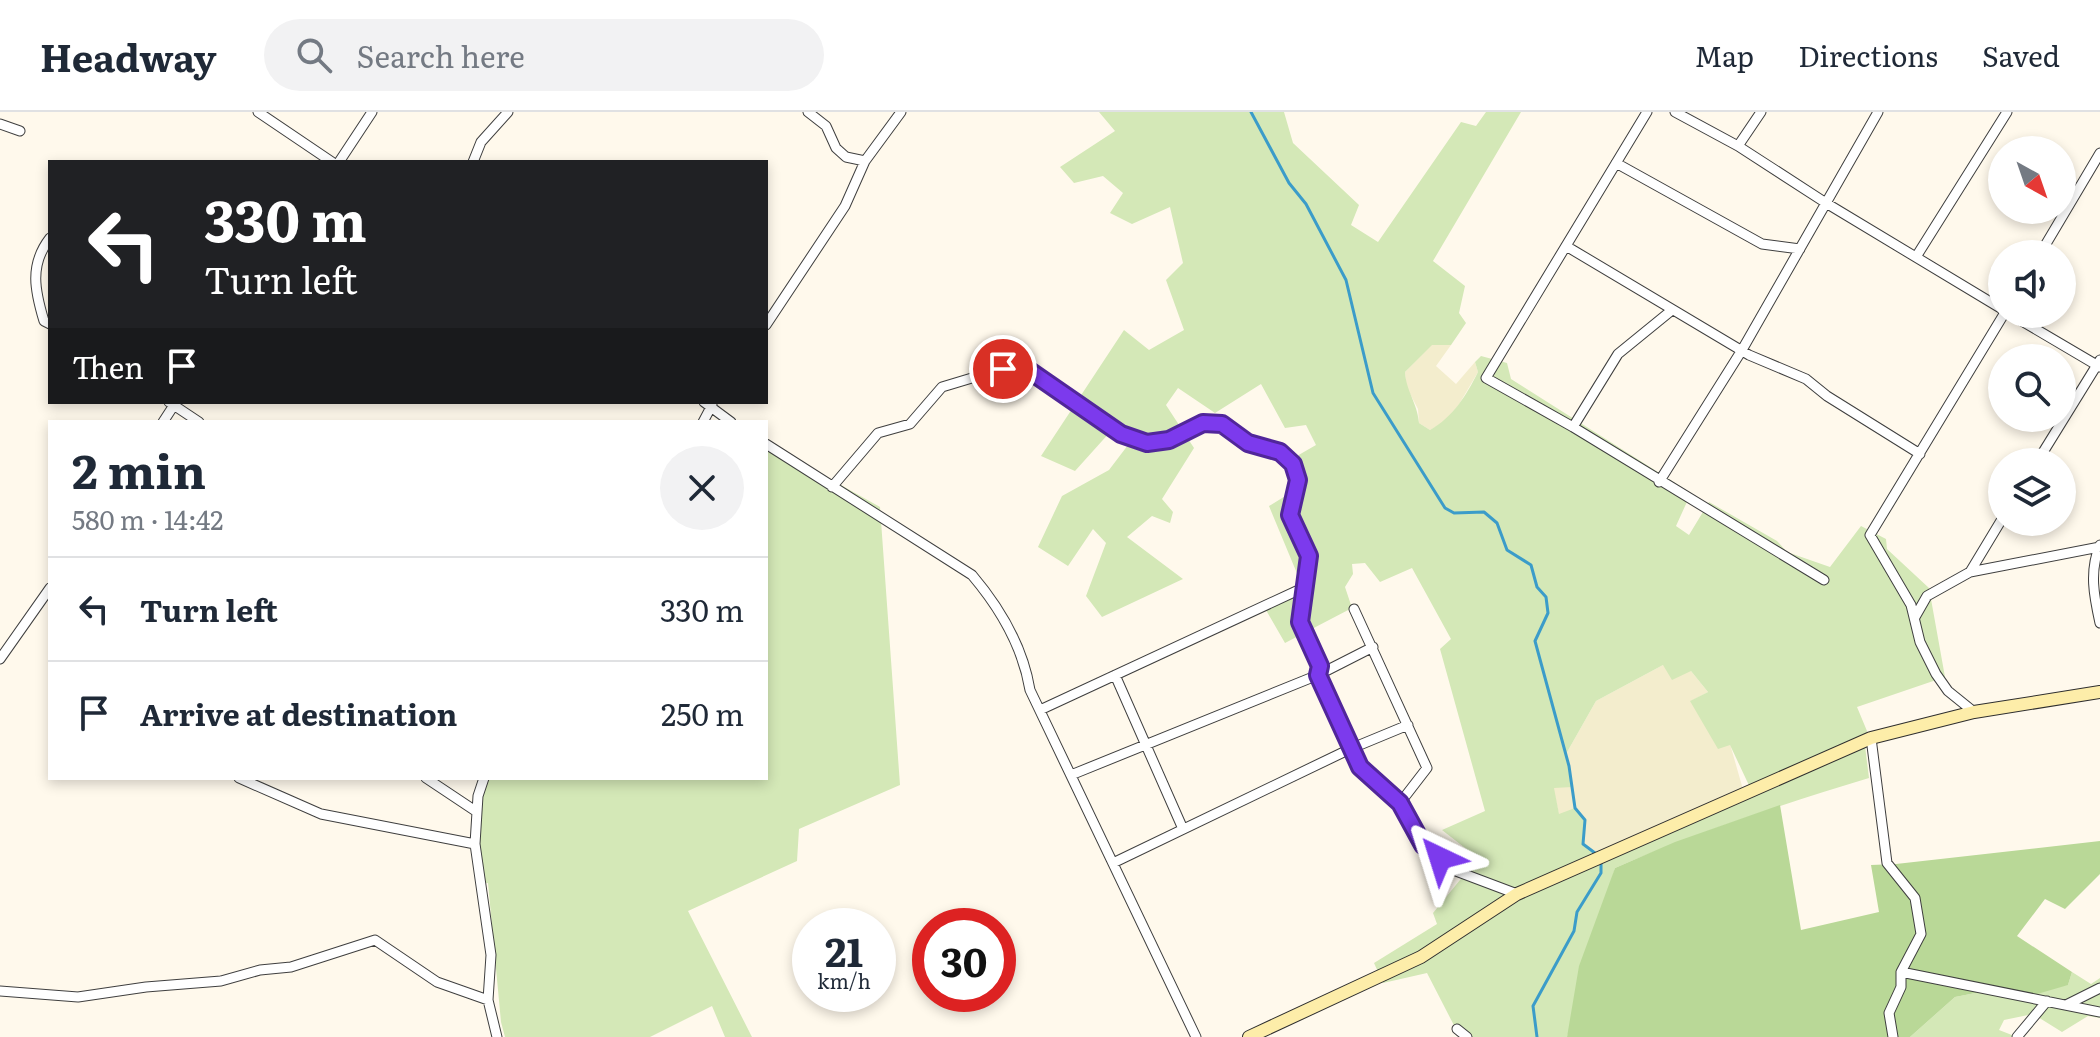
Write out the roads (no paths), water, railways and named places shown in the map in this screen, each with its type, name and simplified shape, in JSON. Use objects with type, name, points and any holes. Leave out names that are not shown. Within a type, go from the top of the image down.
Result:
[{"type":"main road","points":[[1249,1037],[1421,957],[1517,894],[1871,738],[1974,712],[2100,692]]},
{"type":"street","points":[[258,112],[329,160]]},
{"type":"street","points":[[340,160],[372,112]]},
{"type":"street","points":[[474,160],[481,142],[508,112]]},
{"type":"street","points":[[808,112],[826,126],[836,148],[846,157],[865,161]]},
{"type":"street","points":[[768,322],[845,206],[865,161],[901,112]]},
{"type":"street","points":[[1647,112],[1486,378],[1573,427],[1824,580]]},
{"type":"street","points":[[1675,112],[1738,146],[1988,303]]},
{"type":"street","points":[[1738,146],[1761,112]]},
{"type":"street","points":[[1659,482],[1742,350],[1878,112]]},
{"type":"street","points":[[1916,257],[2007,112]]},
{"type":"street","points":[[0,124],[20,131]]},
{"type":"street","points":[[2048,240],[2099,156]]},
{"type":"street","points":[[1616,163],[1762,244],[1800,249]]},
{"type":"street","points":[[48,241],[33,284],[44,321],[48,323]]},
{"type":"street","points":[[1566,246],[1742,350],[1806,379],[1827,396],[1920,454]]},
{"type":"street","points":[[1573,427],[1618,354],[1672,310]]},
{"type":"street","points":[[1974,712],[1948,691],[1936,674],[1920,642],[1911,605],[1870,535],[1994,328]]},
{"type":"street","points":[[2035,328],[2099,364],[2046,448]]},
{"type":"street","points":[[832,487],[878,433],[910,424],[942,387],[1015,365],[1027,369],[1121,434],[1147,443],[1169,440],[1203,423],[1222,424],[1248,443],[1280,452],[1293,464],[1298,480],[1290,515],[1309,556],[1300,622],[1320,666],[1318,675],[1350,749],[1360,767],[1400,803],[1423,845],[1456,871],[1517,894]]},
{"type":"street","points":[[174,404],[196,420]]},
{"type":"street","points":[[710,404],[729,420]]},
{"type":"street","points":[[768,445],[972,575],[989,595],[1026,661],[1030,690],[1196,1037]]},
{"type":"street","points":[[1970,572],[1992,536]]},
{"type":"street","points":[[1915,617],[1927,596],[1970,572],[2100,546]]},
{"type":"street","points":[[2100,546],[2093,565],[2094,599],[2100,623]]},
{"type":"street","points":[[1040,710],[1305,587]]},
{"type":"street","points":[[0,659],[48,591]]},
{"type":"street","points":[[1354,609],[1427,768],[1400,803]]},
{"type":"street","points":[[1071,775],[1318,675],[1373,647]]},
{"type":"street","points":[[1115,675],[1183,829]]},
{"type":"street","points":[[1113,863],[1350,749],[1408,725]]},
{"type":"street","points":[[1871,738],[1887,863],[1915,898],[1921,934],[1901,972],[1901,987],[1889,1013],[1893,1037]]},
{"type":"street","points":[[244,780],[321,814],[475,844]]},
{"type":"street","points":[[429,780],[477,812]]},
{"type":"street","points":[[483,780],[478,796],[475,844],[491,955],[488,1000],[497,1037]]},
{"type":"street","points":[[0,991],[78,997],[221,981],[260,970],[291,967],[375,940],[437,982],[488,1000]]},
{"type":"street","points":[[1901,972],[2100,1012]]},
{"type":"street","points":[[2066,1005],[2100,988]]},
{"type":"street","points":[[2017,1037],[2047,1001]]},
{"type":"street","points":[[1457,1029],[1467,1037]]},
{"type":"waterway","points":[[1251,112],[1289,183],[1306,204],[1346,280],[1373,393],[1445,508],[1454,513],[1484,512],[1497,523],[1507,550],[1531,565],[1537,587],[1546,597],[1548,613],[1535,641],[1569,766],[1575,808],[1585,820],[1583,844],[1595,853]]},
{"type":"waterway","points":[[1537,1037],[1533,1006],[1574,931],[1577,912],[1601,873],[1601,862]]}]
